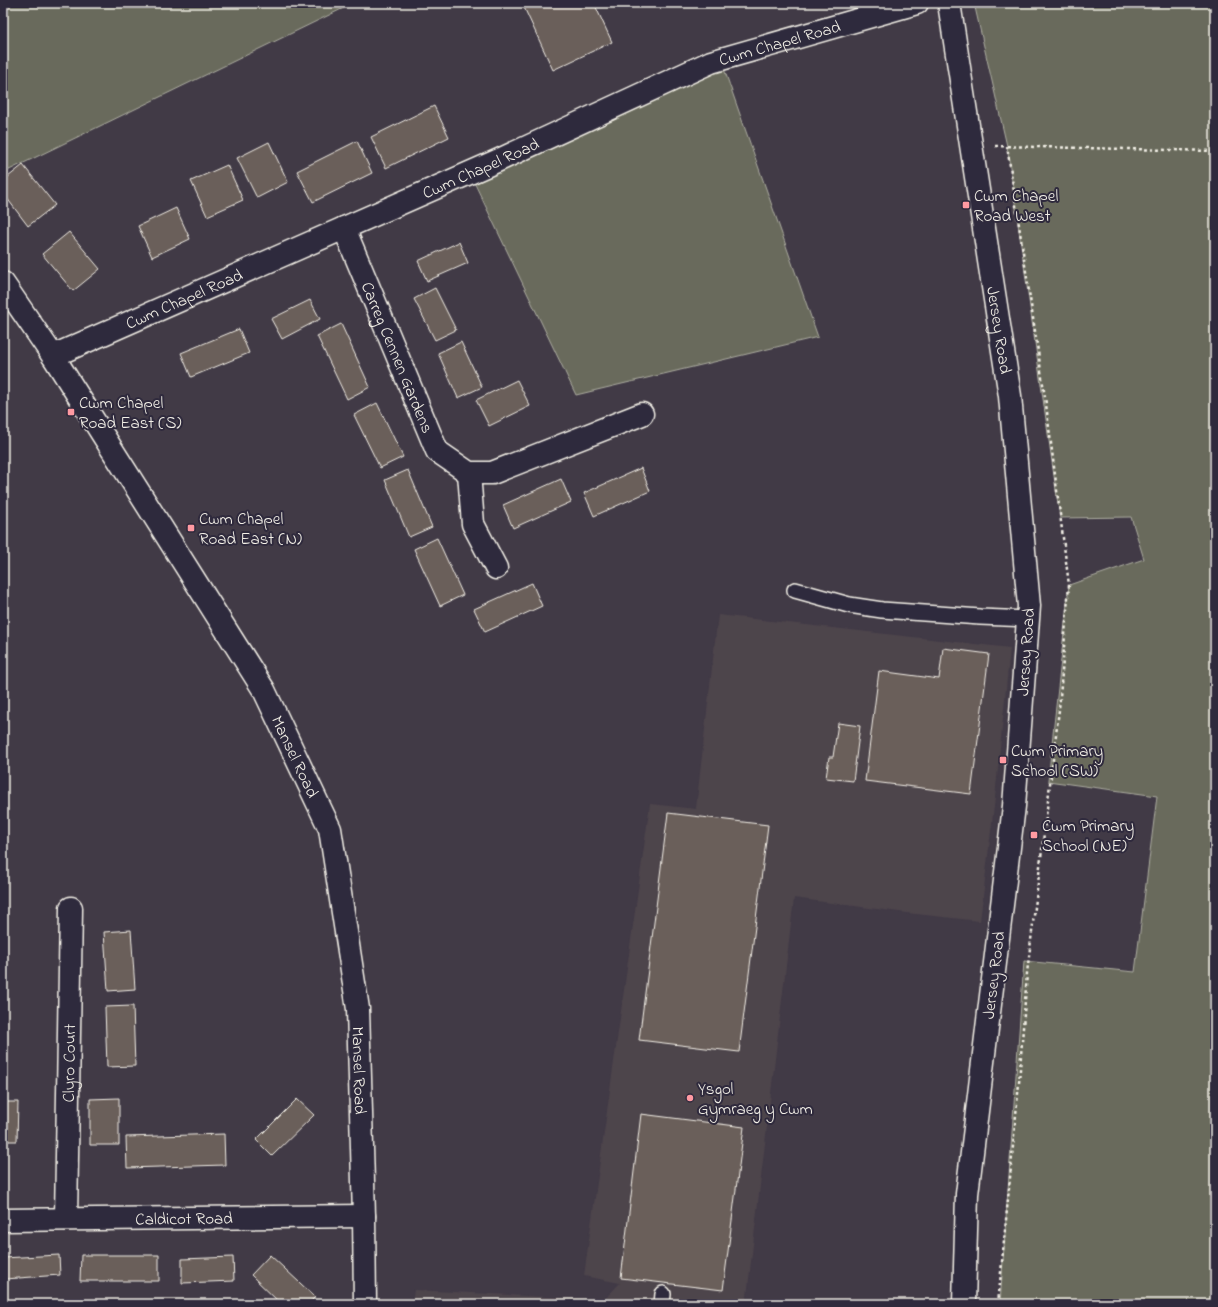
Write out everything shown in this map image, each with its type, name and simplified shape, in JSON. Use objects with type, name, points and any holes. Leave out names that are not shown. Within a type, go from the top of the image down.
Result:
[{"type":"street","name":"Cwm Chapel Road","points":[[53,356],[506,156],[711,62],[917,3]]},
{"type":"street","name":"Jersey Road","points":[[949,3],[1010,396],[1029,606],[1014,806],[966,1194],[964,1304]]},
{"type":"street","name":"Carreg Cennen Gardens","points":[[344,228],[437,450],[469,473]]},
{"type":"street","name":"Mansel Road","points":[[3,283],[53,356],[264,690],[330,830],[358,1009],[366,1304]]},
{"type":"street","points":[[496,568],[473,524],[469,473],[492,473],[642,414]]},
{"type":"street","name":"Clyro Court","points":[[66,1219],[71,908]]},
{"type":"street","name":"Caldicot Road","points":[[3,1220],[364,1216]]},
{"type":"lane","points":[[795,590],[849,605],[882,610],[1028,619]]},
{"type":"path","points":[[970,146],[1215,150]]},
{"type":"shaded area","name":"Ysgol Gymraeg y Cwm","points":[[718,615],[1010,648],[995,798],[980,921],[794,898],[746,1304],[412,1304],[414,1290],[604,1300],[620,1283],[584,1276],[650,804],[696,809]]},
{"type":"green space","points":[[3,3],[354,3],[3,173]]},
{"type":"green space","points":[[974,3],[1215,3],[1215,1304],[1000,1304],[1024,961],[1135,972],[1157,796],[1048,781],[1069,585],[1144,559],[1131,517],[1060,518],[1007,146]]},
{"type":"green space","points":[[723,66],[818,337],[576,395],[474,182]]},
{"type":"building","points":[[522,3],[594,3],[612,42],[553,70]]},
{"type":"building","points":[[434,106],[449,137],[386,168],[371,137]]},
{"type":"building","points":[[357,141],[372,173],[313,202],[297,171]]},
{"type":"building","points":[[269,142],[288,182],[257,198],[237,158]]},
{"type":"building","points":[[23,165],[55,205],[28,226],[3,193],[3,181]]},
{"type":"building","points":[[227,165],[243,200],[207,216],[191,181]]},
{"type":"building","points":[[176,208],[190,239],[152,257],[138,226]]},
{"type":"building","points":[[69,232],[100,269],[73,291],[42,254]]},
{"type":"building","points":[[459,242],[468,263],[427,281],[418,261]]},
{"type":"building","points":[[435,288],[456,330],[435,340],[414,299]]},
{"type":"building","points":[[310,300],[320,319],[282,339],[271,319]]},
{"type":"building","points":[[341,324],[370,387],[347,399],[317,336]]},
{"type":"building","points":[[239,329],[249,353],[191,377],[181,353]]},
{"type":"building","points":[[461,342],[482,387],[458,398],[438,353]]},
{"type":"building","points":[[517,380],[530,406],[489,426],[476,400]]},
{"type":"building","points":[[377,403],[403,457],[380,468],[354,415]]},
{"type":"building","points":[[641,468],[650,491],[594,516],[584,493]]},
{"type":"building","points":[[408,470],[432,527],[409,537],[385,480]]},
{"type":"building","points":[[561,479],[571,502],[513,528],[503,505]]},
{"type":"building","points":[[437,538],[463,595],[440,606],[414,549]]},
{"type":"building","points":[[532,583],[542,606],[485,632],[474,609]]},
{"type":"building","points":[[943,648],[989,654],[971,794],[865,781],[879,671],[939,679]]},
{"type":"building","points":[[838,723],[860,726],[853,781],[826,778],[829,757],[833,757]]},
{"type":"building","points":[[668,813],[768,825],[739,1052],[639,1040]]},
{"type":"building","points":[[131,930],[135,989],[108,991],[104,932]]},
{"type":"building","points":[[133,1006],[135,1066],[107,1067],[105,1007]]},
{"type":"building","points":[[4,1010],[4,1072],[3,1072]]},
{"type":"building","points":[[119,1098],[119,1145],[90,1145],[90,1099]]},
{"type":"building","points":[[297,1099],[314,1115],[272,1156],[256,1140]]},
{"type":"building","points":[[3,1102],[18,1102],[17,1141],[3,1141]]},
{"type":"building","points":[[641,1114],[744,1127],[723,1290],[621,1278]]},
{"type":"building","points":[[224,1134],[225,1165],[127,1168],[126,1137]]},
{"type":"building","points":[[59,1255],[60,1275],[5,1279],[3,1258]]},
{"type":"building","points":[[81,1255],[159,1255],[159,1281],[80,1281]]},
{"type":"building","points":[[270,1255],[315,1297],[308,1304],[281,1304],[251,1275]]},
{"type":"building","points":[[233,1257],[234,1281],[182,1283],[182,1259]]},
{"type":"place","name":"Cwm Chapel Road West","points":[[966,205]]},
{"type":"place","name":"Cwm Chapel Road East (S)","points":[[71,412]]},
{"type":"place","name":"Cwm Chapel Road East (N)","points":[[191,528]]},
{"type":"place","name":"Cwm Primary School (SW)","points":[[1003,760]]},
{"type":"place","name":"Cwm Primary School (NE)","points":[[1034,835]]},
{"type":"place","name":"Ysgol Gymraeg y Cwm","points":[[690,1098]]}]
